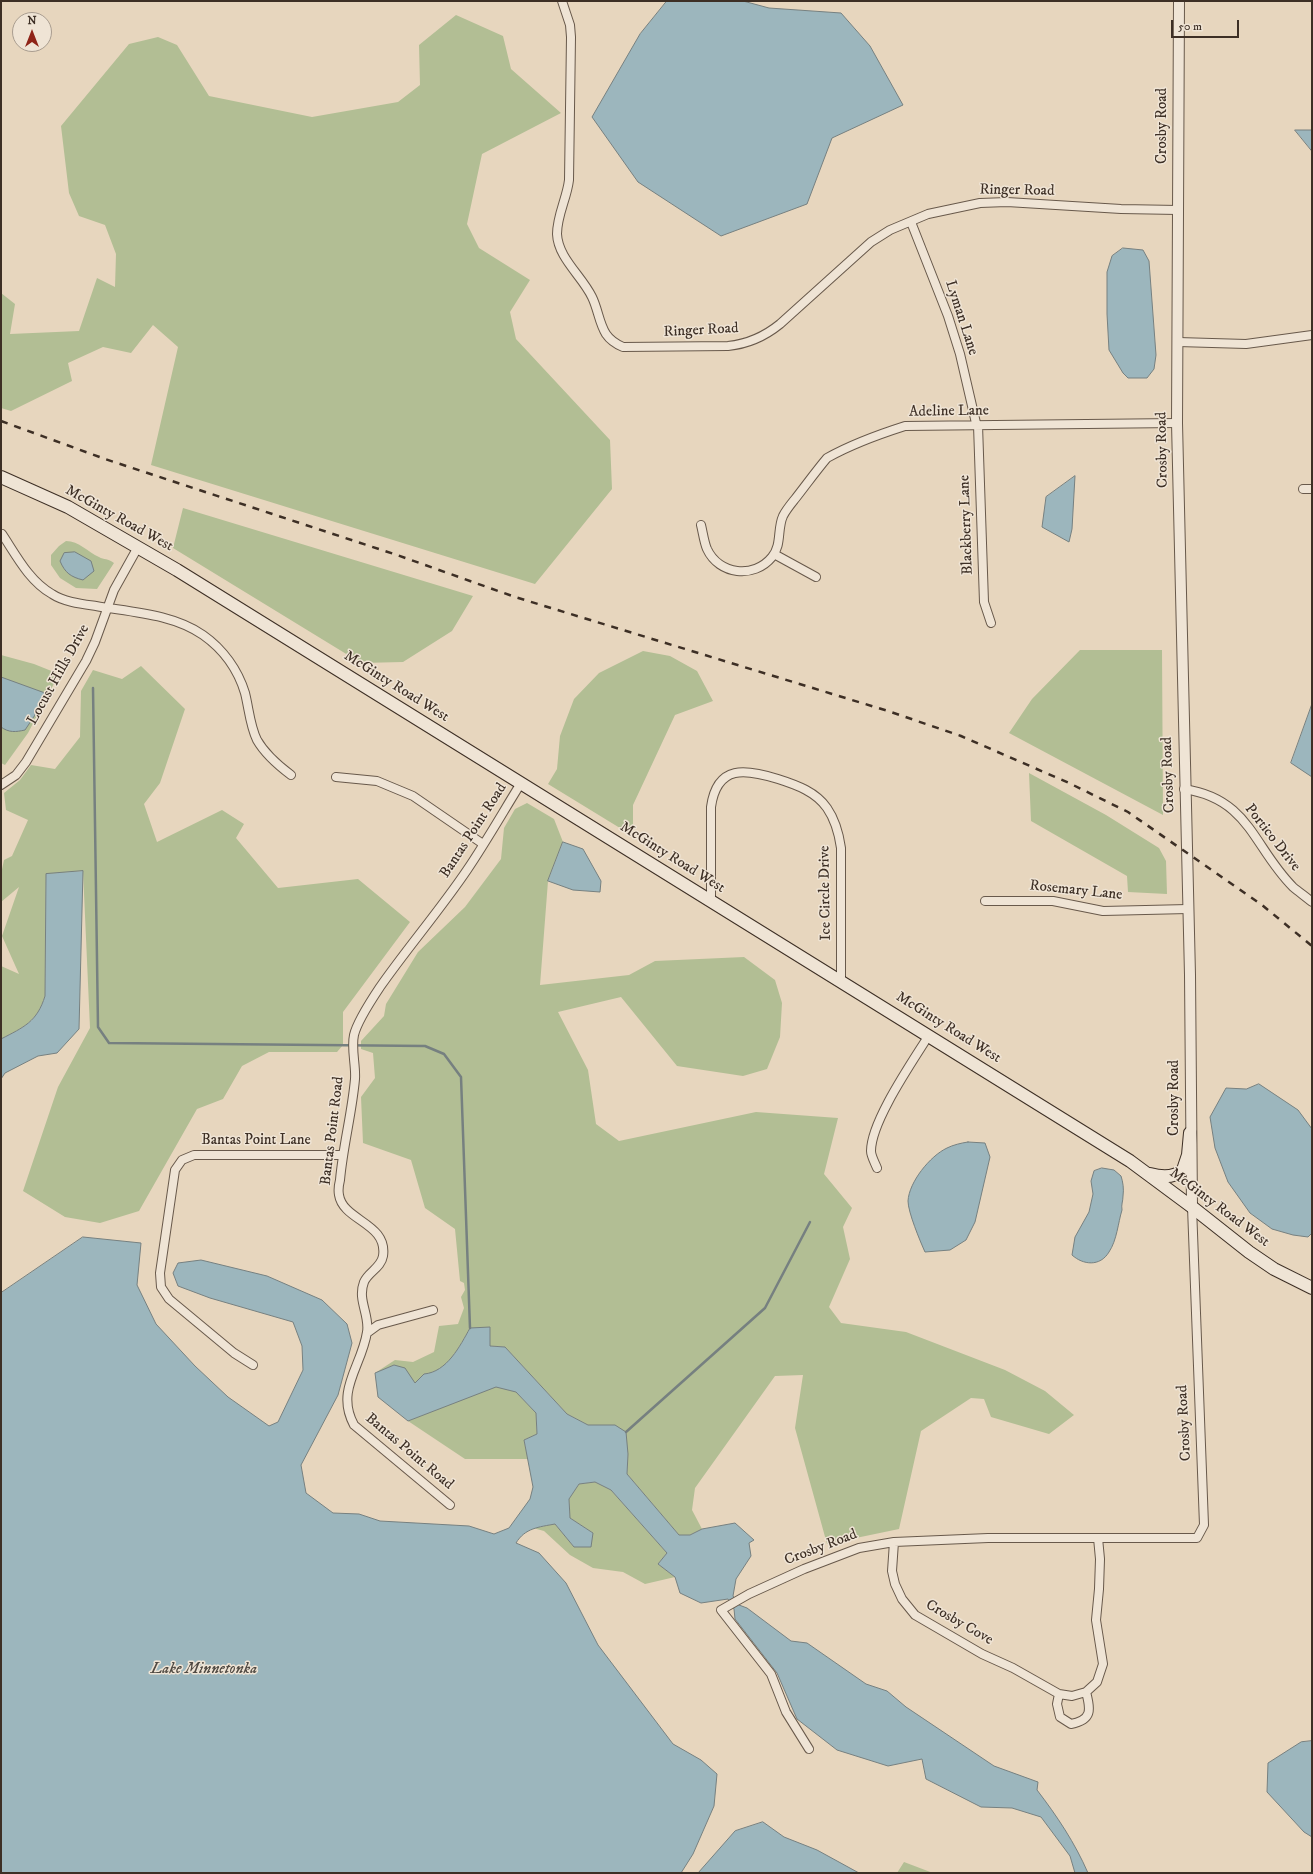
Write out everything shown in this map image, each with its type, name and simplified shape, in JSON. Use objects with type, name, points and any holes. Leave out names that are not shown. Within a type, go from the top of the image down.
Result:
[{"type":"main road","name":"McGinty Road West","points":[[1,477],[68,507],[138,547],[929,1035],[1130,1161],[1249,1252],[1274,1269],[1312,1288]]},
{"type":"main road","points":[[1146,1172],[1169,1176],[1183,1170],[1188,1155],[1190,1133]]},
{"type":"street","name":"Ringer Road","points":[[562,1],[570,25],[571,37],[569,180],[557,233],[559,245],[592,298],[606,335],[623,347],[728,346],[742,345],[756,340],[769,334],[871,242],[890,230],[928,214],[980,203],[1007,202],[1121,209],[1178,210]]},
{"type":"street","name":"Crosby Road","points":[[808,1749],[786,1712],[772,1674],[721,1610],[791,1575],[859,1548],[894,1542],[988,1538],[1197,1538],[1204,1525],[1190,1133],[1188,909],[1184,788],[1177,423],[1179,1]]},
{"type":"street","name":"Lyman Lane","points":[[911,222],[948,316],[960,354],[976,423],[978,425]]},
{"type":"street","points":[[1178,342],[1246,344],[1312,335]]},
{"type":"street","name":"Adeline Lane","points":[[774,554],[783,516],[827,458],[837,452],[905,426],[1177,423]]},
{"type":"street","name":"Blackberry Lane","points":[[978,425],[984,602],[991,623]]},
{"type":"street","points":[[1303,489],[1312,489]]},
{"type":"street","points":[[702,525],[706,549],[721,566],[743,572],[754,570],[765,565],[774,554],[816,577]]},
{"type":"street","points":[[2,534],[32,578],[52,594],[78,603],[175,621],[203,635],[225,656],[238,674],[245,693],[250,718],[258,740],[276,764],[291,775]]},
{"type":"street","name":"Locust Hills Drive","points":[[1,785],[16,775],[26,762],[86,661],[109,608],[114,590],[138,547]]},
{"type":"street","name":"Ice Circle Drive","points":[[712,901],[710,807],[712,796],[717,786],[724,778],[734,773],[745,771],[756,772],[805,789],[817,797],[827,807],[839,834],[841,848],[841,981]]},
{"type":"street","points":[[336,777],[377,781],[414,796],[483,844]]},
{"type":"street","name":"Bantas Point Road","points":[[450,1505],[354,1425],[348,1415],[346,1402],[348,1389],[367,1333],[368,1319],[362,1304],[362,1289],[364,1280],[378,1267],[383,1258],[383,1244],[377,1233],[342,1204],[338,1194],[342,1155],[355,1079],[354,1035],[369,1004],[467,870],[521,783]]},
{"type":"street","name":"Portico Drive","points":[[1184,788],[1207,794],[1228,805],[1244,822],[1293,887],[1312,902]]},
{"type":"street","name":"Rosemary Lane","points":[[985,901],[1053,901],[1103,911],[1188,909]]},
{"type":"street","points":[[877,1168],[871,1151],[874,1134],[891,1097],[929,1035]]},
{"type":"street","name":"Bantas Point Lane","points":[[253,1365],[234,1353],[169,1298],[161,1287],[160,1273],[175,1170],[182,1160],[194,1155],[342,1155]]},
{"type":"street","points":[[367,1333],[378,1325],[433,1310]]},
{"type":"street","points":[[1059,1694],[1057,1704],[1060,1717],[1070,1724],[1082,1722],[1088,1715],[1089,1704],[1086,1692],[1097,1682],[1103,1664],[1096,1620],[1100,1582],[1098,1538]]},
{"type":"street","name":"Crosby Cove","points":[[894,1542],[892,1571],[895,1584],[902,1599],[915,1615],[982,1654],[1013,1668],[1059,1694],[1072,1696],[1086,1692]]},
{"type":"green space","points":[[456,15],[503,36],[511,69],[561,113],[482,154],[467,224],[479,248],[530,280],[510,312],[516,339],[610,440],[612,489],[535,584],[151,465],[178,347],[153,325],[131,353],[103,347],[68,363],[72,381],[11,411],[1,408],[1,293],[15,304],[10,334],[79,331],[97,278],[115,287],[116,254],[105,225],[79,216],[69,193],[61,126],[129,44],[158,37],[177,45],[209,96],[312,117],[398,102],[420,85],[419,45]]},
{"type":"green space","points":[[183,508],[473,596],[452,631],[403,662],[361,663],[173,548]]},
{"type":"green space","points":[[66,541],[71,541],[95,555],[110,560],[114,563],[97,589],[76,588],[60,578],[51,565],[51,555]]},
{"type":"green space","points":[[1080,650],[1162,650],[1163,815],[1009,733],[1032,699]]},
{"type":"green space","points":[[643,651],[670,656],[697,671],[713,701],[675,715],[633,805],[633,836],[548,784],[557,769],[560,736],[574,699],[599,673]]},
{"type":"green space","points":[[1,655],[34,664],[59,674],[28,733],[5,765],[1,763]]},
{"type":"green space","points":[[141,666],[185,709],[160,783],[144,804],[157,842],[222,810],[244,824],[236,838],[278,888],[358,879],[410,922],[343,1012],[343,1045],[337,1052],[269,1052],[242,1066],[223,1099],[197,1109],[139,1211],[100,1223],[65,1217],[23,1191],[58,1087],[90,1028],[83,871],[46,875],[45,996],[38,1012],[29,1023],[1,1039],[1,966],[19,974],[2,936],[19,887],[1,902],[1,874],[4,860],[12,856],[28,820],[6,810],[4,793],[20,780],[31,765],[55,769],[80,737],[81,691],[93,670],[122,679]]},
{"type":"green space","points":[[1029,773],[1106,815],[1159,848],[1166,861],[1167,894],[1128,892],[1127,876],[1031,821]]},
{"type":"green space","points":[[527,803],[554,819],[563,842],[548,881],[540,985],[629,975],[655,961],[744,957],[775,980],[782,1003],[780,1037],[767,1069],[743,1076],[677,1066],[621,997],[558,1012],[588,1070],[596,1124],[619,1141],[756,1112],[838,1118],[824,1174],[852,1208],[843,1227],[850,1259],[829,1307],[841,1323],[906,1332],[1005,1370],[1045,1391],[1074,1415],[1049,1434],[991,1417],[984,1399],[971,1398],[921,1431],[899,1529],[827,1544],[795,1428],[803,1375],[775,1376],[695,1488],[692,1510],[702,1529],[690,1535],[679,1535],[627,1474],[628,1454],[614,1425],[588,1425],[567,1414],[505,1347],[490,1346],[470,1328],[457,1350],[446,1364],[439,1369],[424,1374],[415,1383],[394,1365],[375,1373],[395,1360],[413,1362],[434,1352],[439,1326],[458,1324],[464,1308],[461,1297],[465,1290],[464,1283],[460,1281],[455,1229],[425,1208],[411,1160],[363,1143],[361,1097],[375,1078],[373,1053],[361,1049],[361,1041],[384,1016],[386,1004],[418,952],[465,907],[501,859],[504,828],[515,809]]},
{"type":"green space","points":[[496,1386],[516,1392],[536,1413],[537,1434],[524,1440],[528,1459],[465,1459],[408,1421]]},
{"type":"green space","points":[[595,1482],[611,1490],[667,1553],[658,1564],[675,1577],[645,1584],[623,1572],[593,1568],[570,1555],[544,1531],[533,1528],[555,1524],[574,1547],[593,1533],[570,1518],[569,1499],[579,1484]]},
{"type":"green space","points":[[904,1862],[933,1873],[897,1873]]},
{"type":"water","points":[[667,1],[743,1],[769,8],[841,13],[870,46],[903,105],[832,138],[807,204],[721,236],[638,182],[592,117],[640,34]]},
{"type":"water","points":[[1295,130],[1312,130],[1312,151]]},
{"type":"water","points":[[1123,248],[1143,250],[1149,261],[1156,355],[1154,369],[1147,378],[1128,378],[1123,373],[1109,350],[1107,272],[1112,256]]},
{"type":"water","points":[[1075,476],[1072,529],[1069,542],[1042,527],[1046,497]]},
{"type":"water","points":[[75,552],[91,561],[94,571],[83,580],[69,574],[64,569],[60,561],[64,553]]},
{"type":"water","points":[[1,677],[45,693],[35,715],[25,730],[13,732],[1,727]]},
{"type":"water","points":[[1312,704],[1312,777],[1291,763]]},
{"type":"water","points":[[563,842],[583,849],[601,881],[600,892],[573,890],[548,881]]},
{"type":"water","points":[[83,871],[79,1029],[57,1053],[38,1056],[5,1073],[1,1079],[1,1039],[29,1023],[38,1012],[45,996],[46,874]]},
{"type":"water","points":[[1259,1084],[1298,1110],[1312,1129],[1312,1233],[1308,1237],[1293,1235],[1272,1229],[1250,1213],[1228,1182],[1215,1148],[1210,1117],[1226,1088],[1246,1089]]},
{"type":"water","points":[[968,1142],[985,1143],[990,1157],[975,1222],[966,1240],[950,1250],[925,1252],[910,1212],[908,1201],[912,1186],[927,1163],[940,1152],[952,1146]]},
{"type":"water","points":[[1102,1168],[1114,1170],[1121,1176],[1123,1183],[1122,1210],[1116,1237],[1112,1247],[1105,1257],[1091,1263],[1081,1261],[1072,1255],[1075,1237],[1089,1212],[1093,1194],[1091,1181],[1094,1171]]},
{"type":"water","name":"Lake Minnetonka","points":[[83,1237],[141,1243],[137,1285],[156,1324],[195,1366],[228,1397],[269,1426],[278,1422],[303,1370],[302,1346],[293,1322],[210,1298],[178,1286],[173,1273],[178,1263],[201,1260],[267,1276],[322,1300],[347,1324],[352,1343],[338,1395],[301,1465],[306,1493],[333,1513],[359,1514],[380,1521],[469,1526],[494,1534],[509,1528],[530,1499],[533,1487],[524,1440],[537,1434],[536,1413],[516,1392],[496,1387],[408,1421],[378,1397],[375,1373],[394,1365],[405,1368],[415,1383],[424,1374],[439,1368],[452,1357],[470,1328],[490,1327],[490,1346],[505,1347],[567,1414],[588,1425],[615,1425],[626,1432],[628,1454],[627,1474],[679,1535],[690,1535],[702,1529],[735,1523],[754,1540],[749,1543],[751,1556],[736,1579],[733,1596],[739,1605],[747,1608],[791,1641],[807,1643],[866,1684],[887,1691],[906,1707],[994,1766],[1038,1782],[1037,1790],[1065,1830],[1088,1873],[1075,1873],[1070,1856],[1041,1817],[1012,1808],[981,1807],[926,1779],[922,1759],[888,1766],[837,1750],[797,1719],[777,1673],[735,1619],[734,1609],[728,1599],[701,1603],[680,1593],[675,1577],[658,1564],[667,1553],[611,1490],[595,1482],[579,1484],[569,1499],[570,1518],[593,1533],[591,1547],[574,1547],[555,1524],[538,1527],[528,1531],[516,1543],[539,1553],[566,1583],[598,1645],[673,1744],[701,1760],[717,1774],[714,1806],[693,1854],[681,1873],[1,1873],[1,1293]]},
{"type":"water","points":[[1312,1741],[1312,1837],[1304,1832],[1267,1792],[1268,1763],[1301,1742]]},
{"type":"water","points":[[763,1822],[784,1837],[817,1850],[859,1873],[698,1873],[735,1831]]},
{"type":"waterway","points":[[93,688],[98,1027],[109,1043],[425,1046],[444,1054],[461,1077],[470,1328]]},
{"type":"waterway","points":[[626,1432],[765,1308],[810,1222]]},
{"type":"railway","points":[[1,421],[105,459],[397,555],[515,597],[888,711],[961,736],[1069,783],[1128,812],[1262,905],[1312,946]]}]
